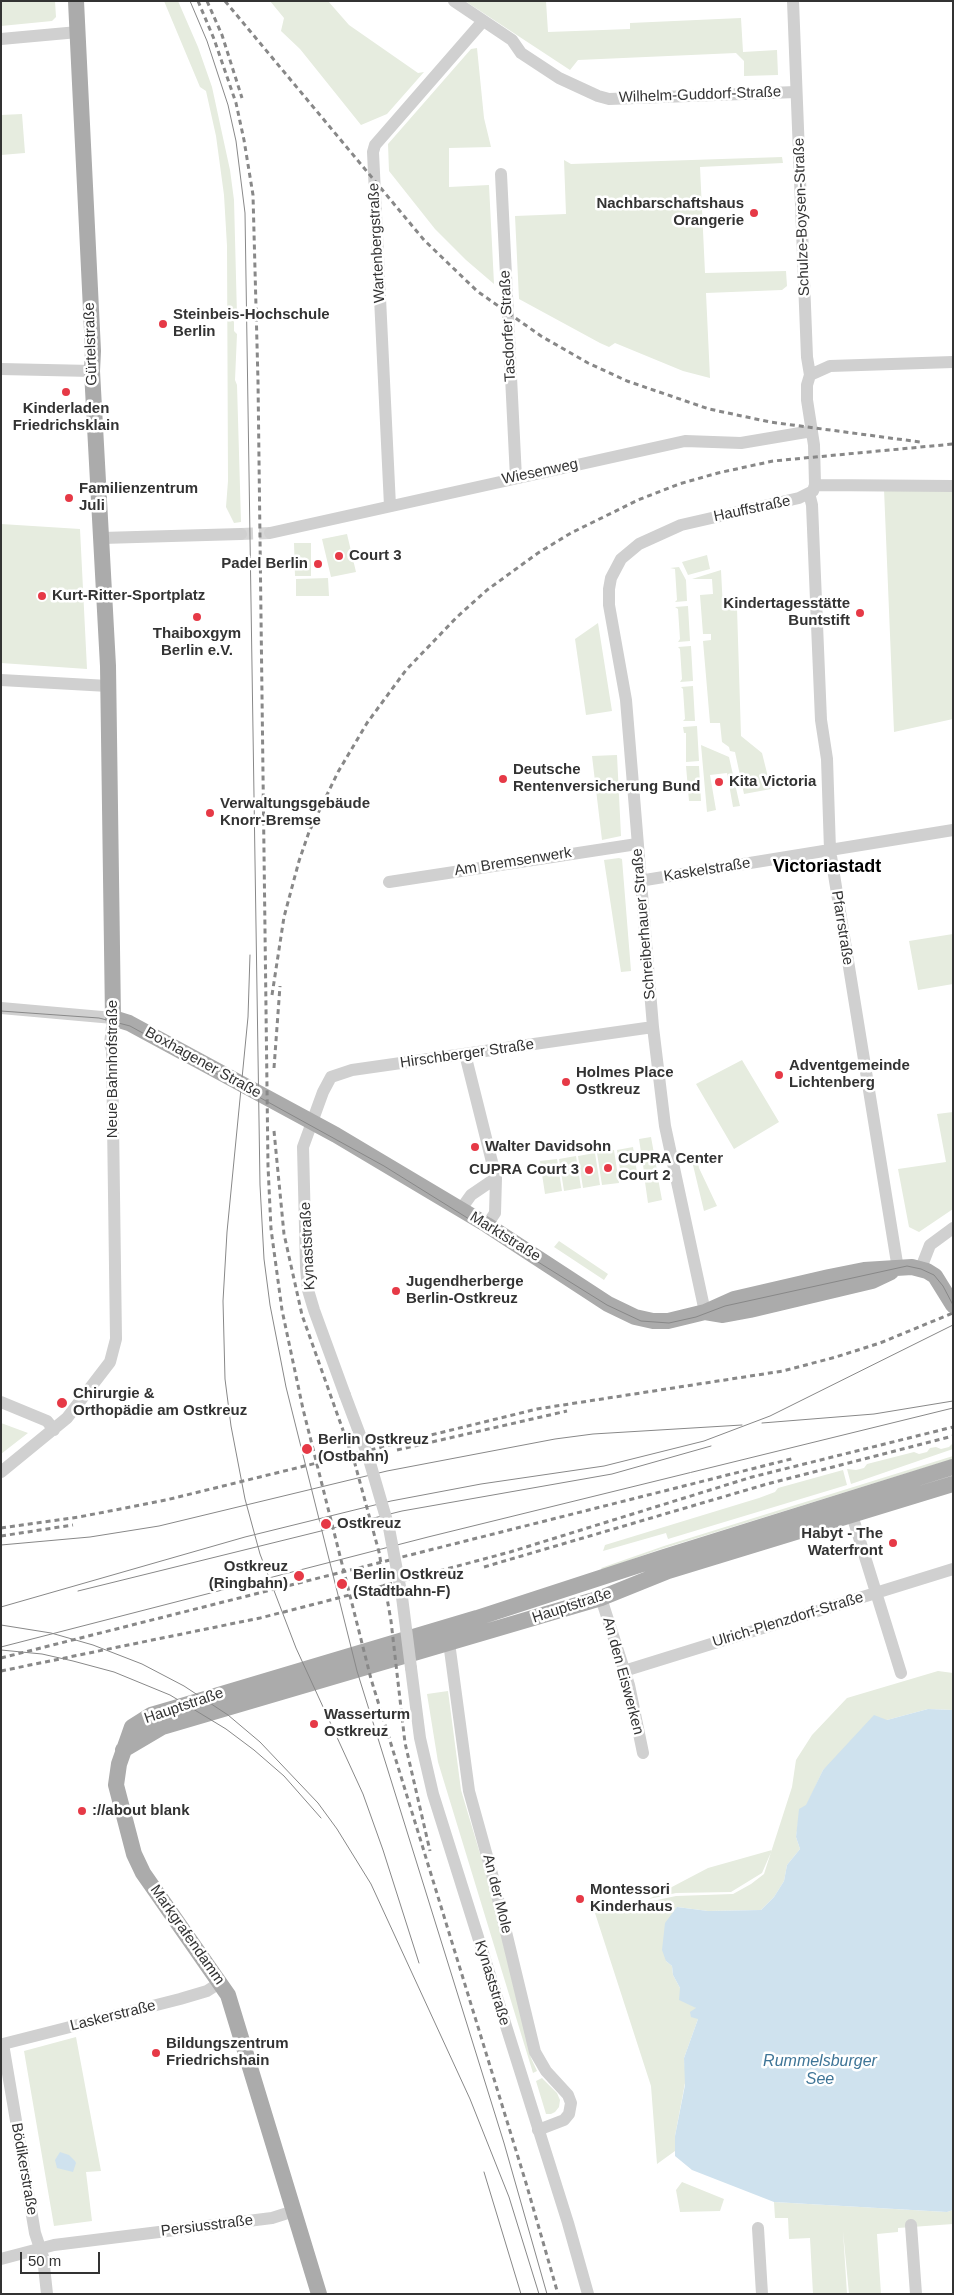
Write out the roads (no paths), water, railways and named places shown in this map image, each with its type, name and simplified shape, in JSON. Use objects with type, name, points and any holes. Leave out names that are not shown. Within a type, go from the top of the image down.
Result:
[{"type":"main road","name":"Gürtelstraße","points":[[76,1],[108,686]]},
{"type":"main road","name":"Neue Bahnhofstraße","points":[[108,686],[113,1018]]},
{"type":"main road","name":"Boxhagener Straße","points":[[113,1018],[129,1023],[312,1122]]},
{"type":"main road","name":"Marktstraße","points":[[312,1122],[461,1209],[608,1304],[630,1315],[648,1321],[661,1322],[705,1312],[734,1300],[864,1270],[921,1268]]},
{"type":"main road","points":[[921,1268],[931,1273],[940,1281],[953,1305]]},
{"type":"main road","name":"Hauptstraße","points":[[124,1750],[128,1732],[132,1727],[151,1715],[447,1627],[953,1467]]},
{"type":"main road","name":"Hauptstraße","points":[[124,1750],[162,1727],[601,1598],[668,1571],[953,1484]]},
{"type":"main road","points":[[596,1580],[601,1598]]},
{"type":"main road","name":"Markgrafendamm","points":[[124,1750],[117,1771],[117,1792],[136,1860],[221,1982],[230,2000],[319,2294]]},
{"type":"street","name":"Wilhelm-Guddorf-Straße","points":[[454,1],[512,40],[521,53],[559,78],[609,99],[796,92]]},
{"type":"street","name":"Schulze-Boysen-Straße","points":[[793,1],[807,352],[810,375],[807,385],[807,400],[812,431]]},
{"type":"street","name":"Wartenbergstraße","points":[[390,506],[373,152],[375,146],[482,21]]},
{"type":"street","points":[[1,40],[78,32]]},
{"type":"street","name":"Tasdorfer Straße","points":[[501,174],[516,478]]},
{"type":"street","points":[[810,375],[830,366],[953,362]]},
{"type":"street","points":[[1,369],[92,371]]},
{"type":"street","name":"Wiesenweg","points":[[270,533],[685,440],[741,443],[812,431]]},
{"type":"street","name":"Pfarrstraße","points":[[812,431],[812,516],[821,720],[828,759],[830,850],[898,1270]]},
{"type":"street","name":"Hauffstraße","points":[[639,544],[681,525],[789,501],[812,489],[953,486]]},
{"type":"street","points":[[102,538],[241,534]]},
{"type":"street","name":"Schreiberhauer Straße","points":[[639,544],[621,559],[611,578],[609,605],[626,700],[639,880],[653,1027],[665,1126],[705,1312]]},
{"type":"street","points":[[1,680],[108,686]]},
{"type":"street","name":"Kaskelstraße","points":[[639,880],[953,830]]},
{"type":"street","name":"Am Bremsenwerk","points":[[389,882],[637,844]]},
{"type":"street","name":"Boxhagener Straße","points":[[1,1008],[113,1018]]},
{"type":"street","name":"Neue Bahnhofstraße","points":[[1,1472],[67,1418],[101,1374],[116,1348],[112,1050],[110,1044],[113,1018]]},
{"type":"street","name":"Hirschberger Straße","points":[[312,1122],[326,1086],[332,1077],[352,1070],[653,1027]]},
{"type":"street","points":[[465,1054],[496,1178],[495,1213],[487,1225]]},
{"type":"street","name":"Kynaststraße","points":[[312,1122],[304,1147],[307,1280],[314,1310],[368,1456],[389,1528],[402,1597],[420,1738],[430,1785],[588,2294]]},
{"type":"street","points":[[461,1209],[471,1195],[496,1178]]},
{"type":"street","points":[[921,1268],[930,1246],[953,1228]]},
{"type":"street","points":[[1,1402],[47,1422],[54,1430]]},
{"type":"street","points":[[852,1515],[901,1673]]},
{"type":"street","name":"Ulrich-Plenzdorf-Straße","points":[[624,1671],[953,1569]]},
{"type":"street","name":"An den Eiswerken","points":[[601,1598],[624,1671],[643,1753]]},
{"type":"street","name":"An der Mole","points":[[447,1627],[469,1791],[492,1874],[535,2052],[546,2071],[564,2089],[571,2103],[569,2114],[564,2120],[538,2130]]},
{"type":"street","name":"Laskerstraße","points":[[3,2044],[180,1999],[207,1991],[221,1982]]},
{"type":"street","name":"Bödikerstraße","points":[[3,2044],[47,2294]]},
{"type":"street","name":"Persiusstraße","points":[[1,2259],[54,2245],[272,2218],[294,2211]]},
{"type":"street","points":[[911,2225],[916,2294]]},
{"type":"street","points":[[758,2228],[762,2294]]},
{"type":"water","name":"Rummelsburger See","points":[[928,1709],[953,1710],[953,2210],[947,2212],[774,2202],[692,2170],[675,2156],[675,2136],[685,2085],[684,2058],[698,2019],[691,2017],[690,2012],[696,2008],[679,2000],[680,1988],[673,1975],[672,1966],[666,1961],[662,1950],[665,1923],[677,1907],[708,1911],[761,1910],[774,1897],[784,1881],[787,1865],[800,1849],[796,1837],[799,1809],[806,1805],[823,1770],[874,1715],[887,1720]]},
{"type":"water","points":[[60,2152],[69,2155],[75,2161],[73,2172],[57,2168],[55,2160]]},
{"type":"tunnel","points":[[241,534],[270,533]]},
{"type":"tram line","points":[[190,1],[207,41],[228,105],[236,141],[245,213],[260,1185],[264,1259],[270,1305],[286,1387],[357,1671],[504,2143],[547,2294]]},
{"type":"tram line","points":[[250,955],[248,1017],[227,1232],[223,1301],[225,1379],[231,1426],[245,1499],[260,1554],[296,1648],[363,1794],[419,1963]]},
{"type":"tram line","points":[[1,1011],[99,1018],[130,1026],[384,1166],[607,1305],[641,1321],[669,1323],[696,1317],[725,1306],[907,1266],[921,1269],[934,1275],[943,1286],[953,1305]]},
{"type":"tram line","points":[[1,1607],[245,1537],[391,1501],[481,1484],[604,1466],[704,1441],[770,1416],[953,1325]]},
{"type":"tram line","points":[[762,1423],[874,1414],[953,1401]]},
{"type":"tram line","points":[[1,1647],[428,1537],[953,1408]]},
{"type":"tram line","points":[[1,1545],[90,1537],[159,1526],[387,1471],[555,1439],[593,1434],[742,1425]]},
{"type":"tram line","points":[[78,1591],[402,1511],[612,1474],[711,1446]]},
{"type":"tram line","points":[[1,1625],[51,1633],[93,1645],[142,1664],[184,1686],[228,1715],[260,1742],[318,1803],[337,1829],[371,1884],[470,2099],[509,2197],[539,2294]]},
{"type":"tram line","points":[[1,1650],[42,1654],[73,1661],[114,1672],[170,1695],[226,1729],[254,1750],[284,1776],[321,1818]]},
{"type":"tram line","points":[[484,2172],[521,2294]]},
{"type":"railway","points":[[198,1],[214,39],[236,103],[253,195],[258,381],[268,1166],[271,1229],[282,1310],[303,1409],[371,1679],[526,2183],[558,2294]]},
{"type":"railway","points":[[207,1],[222,35],[242,98]]},
{"type":"railway","points":[[225,1],[424,240],[477,291],[541,336],[588,363],[627,381],[709,409],[770,422],[920,442]]},
{"type":"railway","points":[[272,995],[284,917],[299,861],[309,832],[338,772],[367,723],[406,670],[457,617],[487,590],[538,553],[571,533],[638,500],[679,484],[773,461],[953,444]]},
{"type":"railway","points":[[274,1068],[280,986]]},
{"type":"railway","points":[[274,1131],[284,1234],[302,1315],[355,1464],[379,1552],[391,1621],[405,1743],[430,1851]]},
{"type":"railway","points":[[1,1528],[79,1517],[166,1500],[537,1409],[783,1371],[880,1343],[953,1313]]},
{"type":"railway","points":[[397,1450],[567,1411]]},
{"type":"railway","points":[[1,1671],[260,1618],[323,1602],[510,1552],[752,1477],[953,1427]]},
{"type":"railway","points":[[484,1567],[767,1484],[953,1436]]},
{"type":"railway","points":[[1,1658],[795,1458]]},
{"type":"railway","points":[[1,1536],[73,1525]]},
{"type":"place","name":"Nachbarschaftshaus Orangerie","points":[[754,213]]},
{"type":"place","name":"Steinbeis-Hochschule Berlin","points":[[163,324]]},
{"type":"place","name":"Kinderladen Friedrichsklain","points":[[66,392]]},
{"type":"place","name":"Familienzentrum Juli","points":[[69,498]]},
{"type":"place","name":"Court 3","points":[[339,556]]},
{"type":"place","name":"Padel Berlin","points":[[318,564]]},
{"type":"place","name":"Kurt-Ritter-Sportplatz","points":[[42,596]]},
{"type":"place","name":"Kindertagesstätte Buntstift","points":[[860,613]]},
{"type":"place","name":"Thaiboxgym Berlin e.V.","points":[[197,617]]},
{"type":"place","name":"Deutsche Rentenversicherung Bund","points":[[503,779]]},
{"type":"place","name":"Kita Victoria","points":[[719,782]]},
{"type":"place","name":"Verwaltungsgebäude Knorr-Bremse","points":[[210,813]]},
{"type":"place","name":"Adventgemeinde Lichtenberg","points":[[779,1075]]},
{"type":"place","name":"Holmes Place Ostkreuz","points":[[566,1082]]},
{"type":"place","name":"Walter Davidsohn","points":[[475,1147]]},
{"type":"place","name":"CUPRA Center Court 2","points":[[608,1168]]},
{"type":"place","name":"CUPRA Court 3","points":[[589,1170]]},
{"type":"place","name":"Jugendherberge Berlin-Ostkreuz","points":[[396,1291]]},
{"type":"place","name":"Chirurgie & Orthopädie am Ostkreuz","points":[[62,1403]]},
{"type":"place","name":"Berlin Ostkreuz (Ostbahn)","points":[[307,1449]]},
{"type":"place","name":"Ostkreuz","points":[[326,1524]]},
{"type":"place","name":"Habyt - The Waterfront","points":[[893,1543]]},
{"type":"place","name":"Ostkreuz (Ringbahn)","points":[[299,1576]]},
{"type":"place","name":"Berlin Ostkreuz (Stadtbahn-F)","points":[[342,1584]]},
{"type":"place","name":"Wasserturm Ostkreuz","points":[[314,1724]]},
{"type":"place","name":"://about blank","points":[[82,1811]]},
{"type":"place","name":"Montessori Kinderhaus","points":[[580,1899]]},
{"type":"place","name":"Bildungszentrum Friedrichshain","points":[[156,2053]]},
{"type":"district","name":"Victoriastadt","points":[[827,867]]}]
